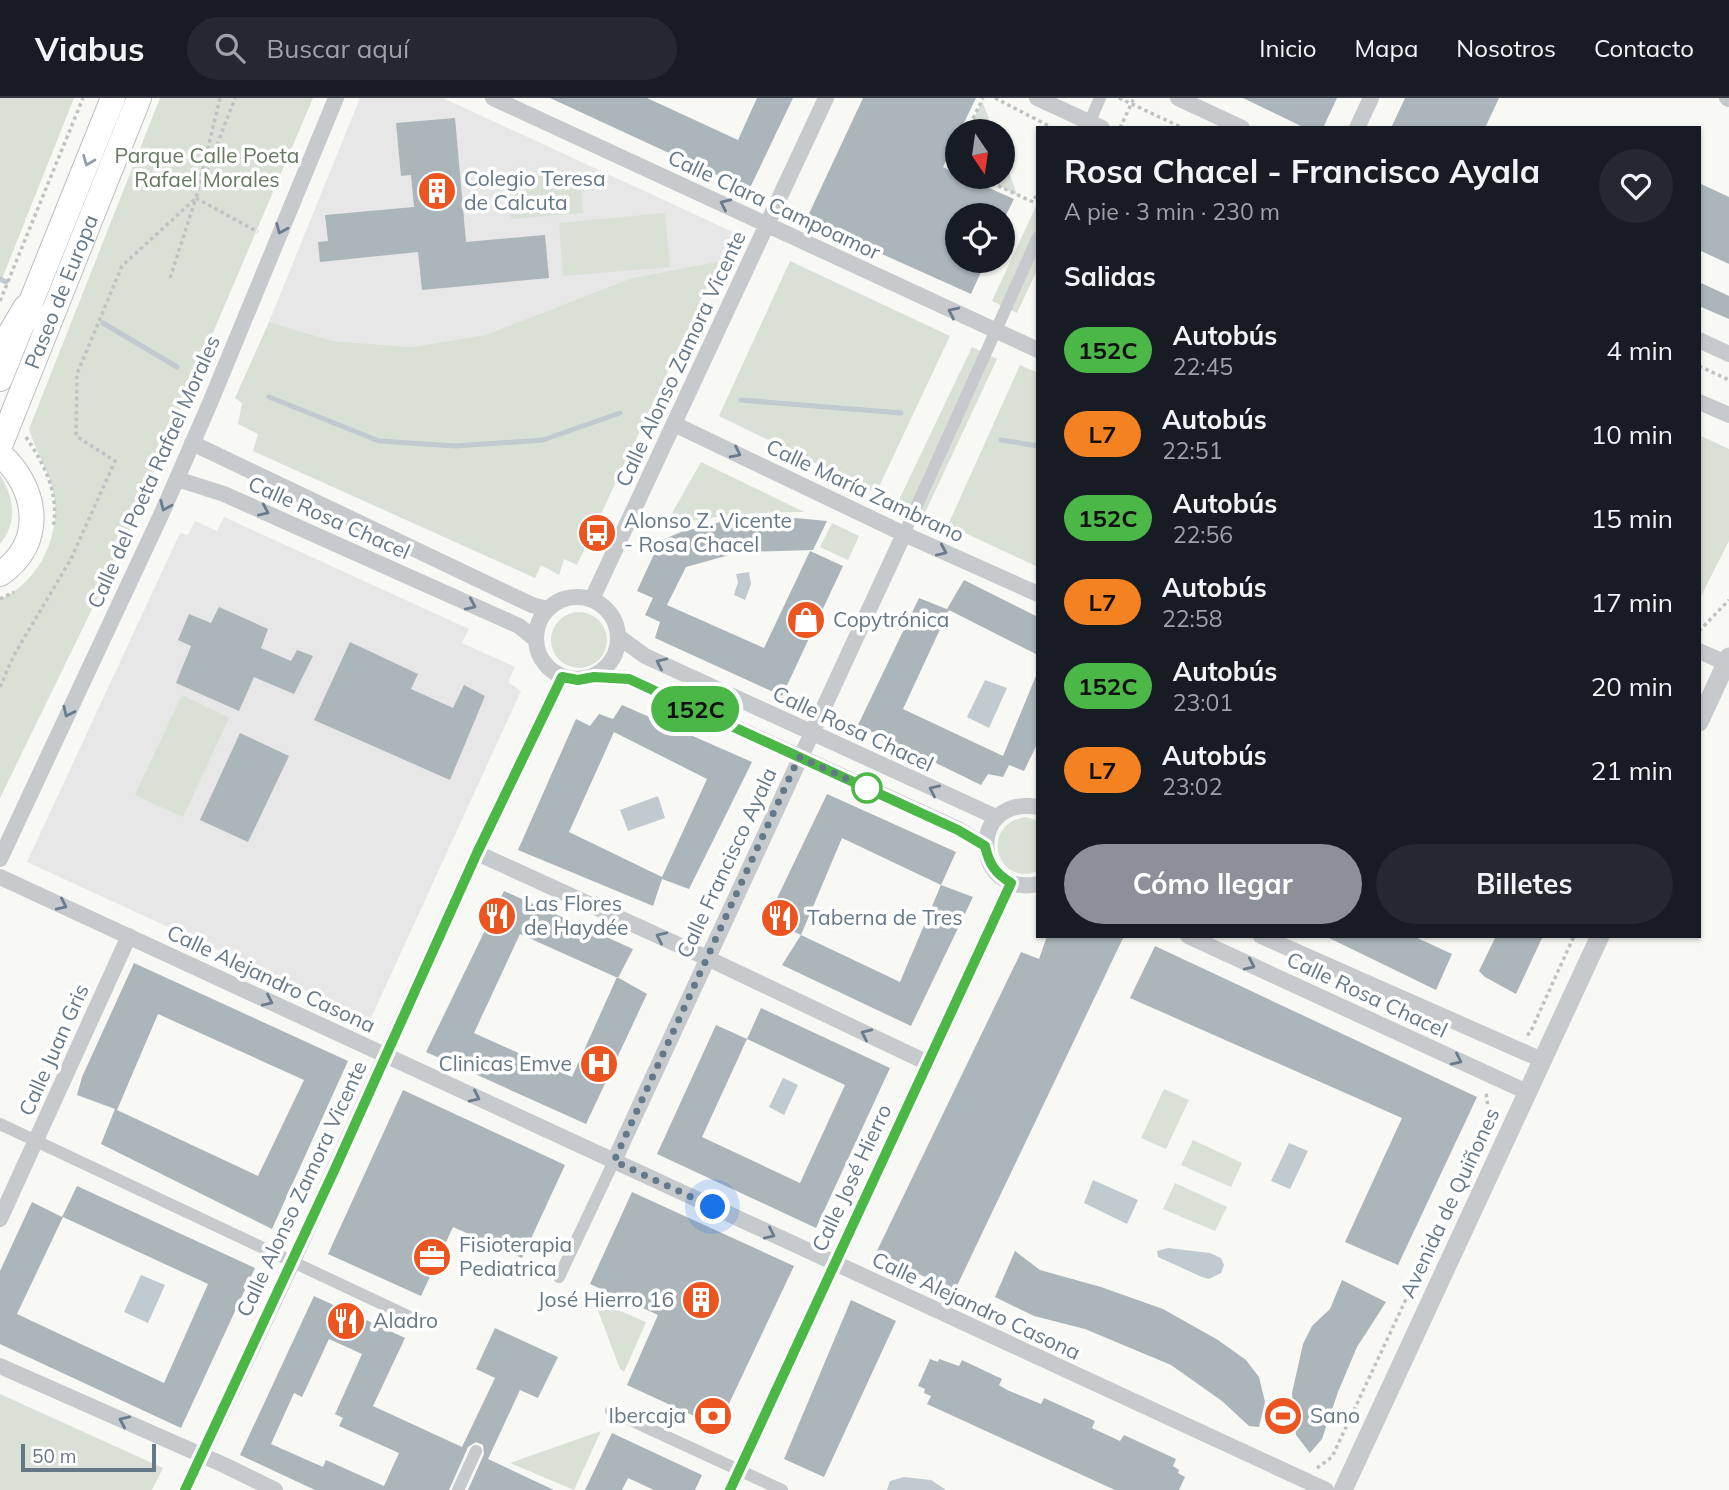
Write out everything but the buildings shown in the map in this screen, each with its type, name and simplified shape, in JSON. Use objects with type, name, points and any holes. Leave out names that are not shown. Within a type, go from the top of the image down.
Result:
[{"type":"highway","points":[[0,356],[29,309]]},
{"type":"main road","name":"Paseo de Europa","points":[[0,379],[113,98]]},
{"type":"main road","name":"Paseo de Europa","points":[[0,446],[139,98]]},
{"type":"main road","points":[[0,454],[15,467],[26,486],[32,508],[30,531],[22,552],[0,575]]},
{"type":"street","name":"Calle del Poeta Rafael Morales","points":[[0,859],[177,479],[336,98]]},
{"type":"street","name":"Calle Clara Campoamor","points":[[493,98],[514,102],[1036,349]]},
{"type":"street","name":"Calle Alonso Zamora Vicente","points":[[592,599],[826,98]]},
{"type":"street","points":[[1037,98],[1093,126],[1100,98]]},
{"type":"street","points":[[1178,98],[1238,126]]},
{"type":"street","points":[[1358,126],[1371,98]]},
{"type":"street","name":"Calle Francisco Ayala","points":[[559,1277],[904,534],[1036,241]]},
{"type":"street","points":[[1701,341],[1729,354]]},
{"type":"street","points":[[1701,403],[1729,415]]},
{"type":"street","name":"Calle María Zambrano","points":[[674,424],[904,534],[1036,593]]},
{"type":"street","name":"Calle Rosa Chacel","points":[[192,443],[532,605],[547,609]]},
{"type":"street","name":"Calle Rosa Chacel","points":[[177,479],[224,494],[261,510],[519,626],[535,639]]},
{"type":"street","points":[[594,677],[607,667],[616,654],[619,638],[616,621],[606,608],[592,599],[576,596],[560,600],[547,609],[538,623],[535,639],[539,655],[548,668],[562,677],[578,680],[594,677],[629,679],[958,830],[985,846]]},
{"type":"street","name":"Calle Rosa Chacel","points":[[619,638],[645,656],[996,817]]},
{"type":"street","points":[[1701,652],[1728,660],[1701,718]]},
{"type":"street","name":"Calle Alonso Zamora Vicente","points":[[186,1490],[387,1056],[477,853],[562,677]]},
{"type":"street","points":[[1036,807],[1025,805],[1010,808],[996,817],[988,831],[985,846],[989,862],[998,875],[1011,883],[1027,886],[1036,884]]},
{"type":"street","points":[[477,853],[928,1063]]},
{"type":"street","name":"Calle Alejandro Casona","points":[[0,877],[1326,1490]]},
{"type":"street","name":"Calle José Hierro","points":[[730,1490],[1011,883]]},
{"type":"street","name":"Calle Juan Gris","points":[[0,1219],[129,936]]},
{"type":"street","name":"Calle Rosa Chacel","points":[[1192,938],[1527,1092]]},
{"type":"street","name":"Calle Rosa Chacel","points":[[1266,938],[1542,1060]]},
{"type":"street","name":"Avenida de Quiñones","points":[[1342,1490],[1599,938]]},
{"type":"street","points":[[0,1124],[412,1318]]},
{"type":"street","points":[[0,1366],[275,1490]]},
{"type":"street","points":[[611,1411],[782,1490]]},
{"type":"street","points":[[458,1490],[475,1451]]},
{"type":"path","points":[[0,301],[83,98]]},
{"type":"path","points":[[0,687],[14,655],[71,559],[116,461],[76,436],[77,374],[122,266],[196,198],[220,98]]},
{"type":"path","points":[[170,278],[196,198],[235,98]]},
{"type":"path","points":[[973,119],[983,98]]},
{"type":"path","points":[[995,98],[1049,126]]},
{"type":"path","points":[[1119,98],[1179,126]]},
{"type":"path","points":[[1121,126],[1134,98]]},
{"type":"path","points":[[1005,189],[1033,202],[1036,195]]},
{"type":"path","points":[[196,198],[258,232]]},
{"type":"path","points":[[1701,367],[1729,380]]},
{"type":"path","points":[[1701,629],[1729,600]]},
{"type":"path","points":[[1509,1045],[1530,1033],[1573,938]]},
{"type":"path","points":[[1302,1479],[1332,1457],[1338,1445],[1489,1116],[1486,1092]]},
{"type":"shaded area","points":[[360,98],[443,98],[733,232],[720,261],[632,278],[485,335],[412,347],[333,341],[269,322]]},
{"type":"shaded area","points":[[224,517],[469,629],[462,643],[515,667],[508,682],[521,691],[370,1020],[27,862],[180,533],[188,535],[195,521],[217,531]]},
{"type":"shaded area","points":[[749,572],[751,584],[745,600],[734,595],[738,582],[736,574]]},
{"type":"shaded area","points":[[985,680],[1007,688],[989,728],[967,717]]},
{"type":"shaded area","points":[[658,796],[665,818],[628,831],[620,810]]},
{"type":"shaded area","points":[[783,1078],[798,1085],[784,1115],[769,1107]]},
{"type":"shaded area","points":[[1289,1143],[1308,1151],[1290,1189],[1271,1181]]},
{"type":"shaded area","points":[[1093,1180],[1138,1200],[1127,1224],[1084,1203]]},
{"type":"shaded area","points":[[1168,1248],[1210,1253],[1221,1258],[1224,1265],[1221,1273],[1209,1279],[1158,1257],[1157,1251]]},
{"type":"shaded area","points":[[141,1275],[165,1285],[148,1323],[124,1312]]},
{"type":"shaded area","points":[[904,1477],[931,1480],[946,1490],[887,1490],[890,1481]]},
{"type":"green space","points":[[0,98],[74,98],[0,284]]},
{"type":"green space","name":"Parque Calle Poeta Rafael Morales","points":[[160,98],[313,98],[117,558],[0,798],[0,599],[14,592],[36,570],[50,542],[54,527],[54,496],[29,429]]},
{"type":"green space","points":[[982,101],[989,119],[974,119]]},
{"type":"green space","points":[[579,171],[583,213],[511,219],[506,177]]},
{"type":"green space","points":[[1036,206],[1036,272],[1017,313],[992,301],[1005,273],[1015,273],[1015,252]]},
{"type":"green space","points":[[665,213],[670,267],[563,276],[559,223]]},
{"type":"green space","points":[[720,261],[577,565],[564,559],[559,575],[541,565],[535,578],[253,451],[258,434],[238,424],[242,403],[235,398],[269,322],[333,341],[412,347],[485,335],[632,278]]},
{"type":"green space","points":[[790,261],[950,336],[876,493],[719,416]]},
{"type":"green space","points":[[972,347],[997,359],[924,515],[898,502]]},
{"type":"green space","points":[[1020,365],[1036,372],[1036,566],[948,525]]},
{"type":"green space","points":[[1701,436],[1729,449],[1729,541],[1701,596]]},
{"type":"green space","points":[[701,462],[804,512],[734,515],[664,527]]},
{"type":"green space","points":[[0,475],[11,501],[12,519],[0,544]]},
{"type":"green space","points":[[832,523],[859,536],[848,560],[820,547]]},
{"type":"green space","points":[[579,612],[590,614],[599,620],[605,629],[605,651],[599,660],[590,666],[579,668],[568,666],[559,660],[553,651],[551,640],[553,629],[559,620],[568,614]]},
{"type":"green space","points":[[182,695],[229,718],[183,817],[135,795]]},
{"type":"green space","points":[[1026,817],[1036,820],[1036,871],[1024,874],[1012,871],[1004,863],[998,842],[1002,831],[1011,822]]},
{"type":"green space","points":[[1164,1089],[1189,1100],[1166,1149],[1141,1138]]},
{"type":"green space","points":[[1193,1140],[1242,1163],[1231,1187],[1181,1165]]},
{"type":"green space","points":[[1175,1183],[1227,1207],[1215,1231],[1163,1209]]},
{"type":"green space","points":[[600,1302],[646,1322],[624,1372],[620,1369],[597,1308]]},
{"type":"green space","points":[[0,1394],[163,1468],[152,1490],[0,1490]]},
{"type":"green space","points":[[601,1431],[574,1490],[510,1463]]},
{"type":"waterway","points":[[0,279],[6,282]]},
{"type":"waterway","points":[[103,323],[177,367]]},
{"type":"waterway","points":[[269,397],[379,441],[455,446],[543,440],[620,413]]},
{"type":"waterway","points":[[741,400],[901,413]]},
{"type":"waterway","points":[[1001,440],[1036,446]]},
{"type":"bus line","name":"152C","points":[[185,1490],[387,1056],[477,853],[562,677],[578,680],[594,677],[629,679],[958,830],[985,846],[989,862],[998,875],[1011,883],[730,1490]]},
{"type":"place","name":"Colegio Teresa de Calcuta","points":[[437,191]]},
{"type":"place","name":"Alonso Z. Vicente - Rosa Chacel","points":[[597,533]]},
{"type":"place","name":"Copytrónica","points":[[806,620]]},
{"type":"place","name":"Las Flores de Haydée","points":[[497,916]]},
{"type":"place","name":"Taberna de Tres","points":[[780,918]]},
{"type":"place","name":"Clinicas Emve","points":[[599,1064]]},
{"type":"place","name":"Fisioterapia Pediatrica","points":[[432,1257]]},
{"type":"place","name":"José Hierro 16","points":[[701,1300]]},
{"type":"place","name":"Aladro","points":[[346,1321]]},
{"type":"place","name":"Ibercaja","points":[[713,1416]]},
{"type":"place","name":"Sano","points":[[1283,1416]]},
{"type":"route","points":[[713,1207],[614,1161],[799,757],[867,788]]}]
